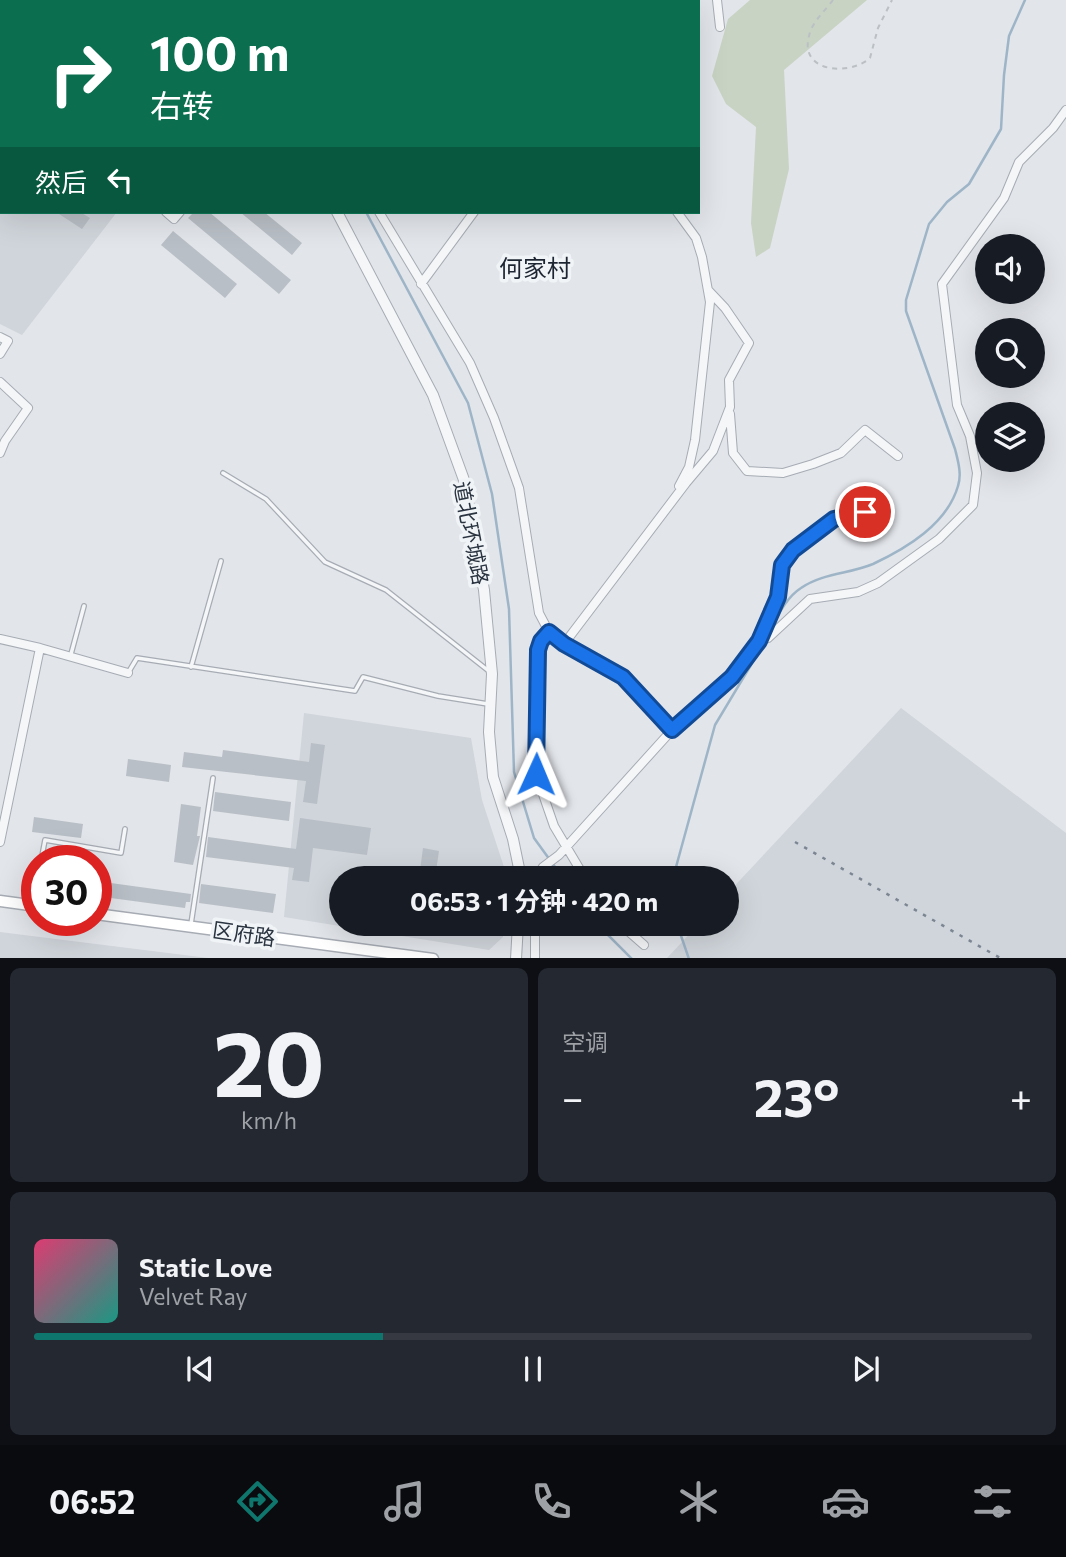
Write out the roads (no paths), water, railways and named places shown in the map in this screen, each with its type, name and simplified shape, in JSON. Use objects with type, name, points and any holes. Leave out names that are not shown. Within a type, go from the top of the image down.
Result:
[{"type":"main road","points":[[0,901],[21,903]]},
{"type":"main road","name":"区府路","points":[[112,916],[433,958]]},
{"type":"street","points":[[717,0],[720,27]]},
{"type":"street","points":[[545,866],[672,730],[732,677],[759,641],[768,638],[810,599],[858,592],[878,583],[939,539],[973,505],[977,473],[970,436],[957,405],[942,284],[1004,198],[1019,162],[1053,128],[1066,110]]},
{"type":"street","name":"道北环城路","points":[[338,214],[433,395],[464,480],[484,590],[492,674],[489,732],[493,777],[513,839],[519,866]]},
{"type":"street","points":[[380,214],[470,363],[494,418],[519,488],[539,613],[549,632],[564,644],[623,677],[672,730]]},
{"type":"street","points":[[421,284],[473,214]]},
{"type":"street","points":[[663,517],[689,467],[695,440],[710,302],[696,238],[678,214]]},
{"type":"street","points":[[708,290],[725,308],[749,343],[729,380],[733,453],[747,471],[783,473],[813,464],[841,453],[865,430],[898,456]]},
{"type":"street","points":[[0,354],[4,339]]},
{"type":"street","points":[[0,382],[28,408],[0,453]]},
{"type":"street","points":[[564,644],[663,517],[686,483],[713,452],[730,407]]},
{"type":"street","points":[[549,632],[541,641],[538,650],[536,774],[562,851],[575,866]]},
{"type":"street","points":[[0,639],[128,673]]},
{"type":"street","points":[[0,842],[40,648]]},
{"type":"street","points":[[516,958],[517,936]]},
{"type":"street","points":[[535,958],[536,936]]},
{"type":"street","points":[[634,936],[644,945]]},
{"type":"lane","points":[[223,473],[266,499],[325,562],[386,590],[492,674]]},
{"type":"lane","points":[[759,641],[778,597],[782,565],[793,550],[834,519],[865,512]]},
{"type":"lane","points":[[191,667],[221,561]]},
{"type":"lane","points":[[71,656],[84,606]]},
{"type":"lane","points":[[128,673],[137,658],[355,691],[363,677],[438,696],[490,705]]},
{"type":"lane","points":[[190,926],[213,778]]},
{"type":"lane","points":[[112,851],[121,853],[125,829]]},
{"type":"lane","points":[[44,845],[45,840],[74,845]]},
{"type":"waterway","points":[[771,631],[779,613],[801,588],[818,579],[873,564],[899,550],[935,523],[953,500],[960,472],[955,449],[906,311],[906,300],[929,224],[947,202],[969,184],[1001,129],[1009,36],[1025,0]]},
{"type":"waterway","points":[[367,214],[468,403],[492,494],[509,609],[514,772],[534,838],[554,866]]},
{"type":"waterway","points":[[676,866],[715,725],[766,640]]},
{"type":"waterway","points":[[609,936],[631,958]]},
{"type":"waterway","points":[[681,936],[689,958]]},
{"type":"railway","points":[[795,842],[1000,958]]},
{"type":"district","name":"何家村","points":[[535,267]]}]
